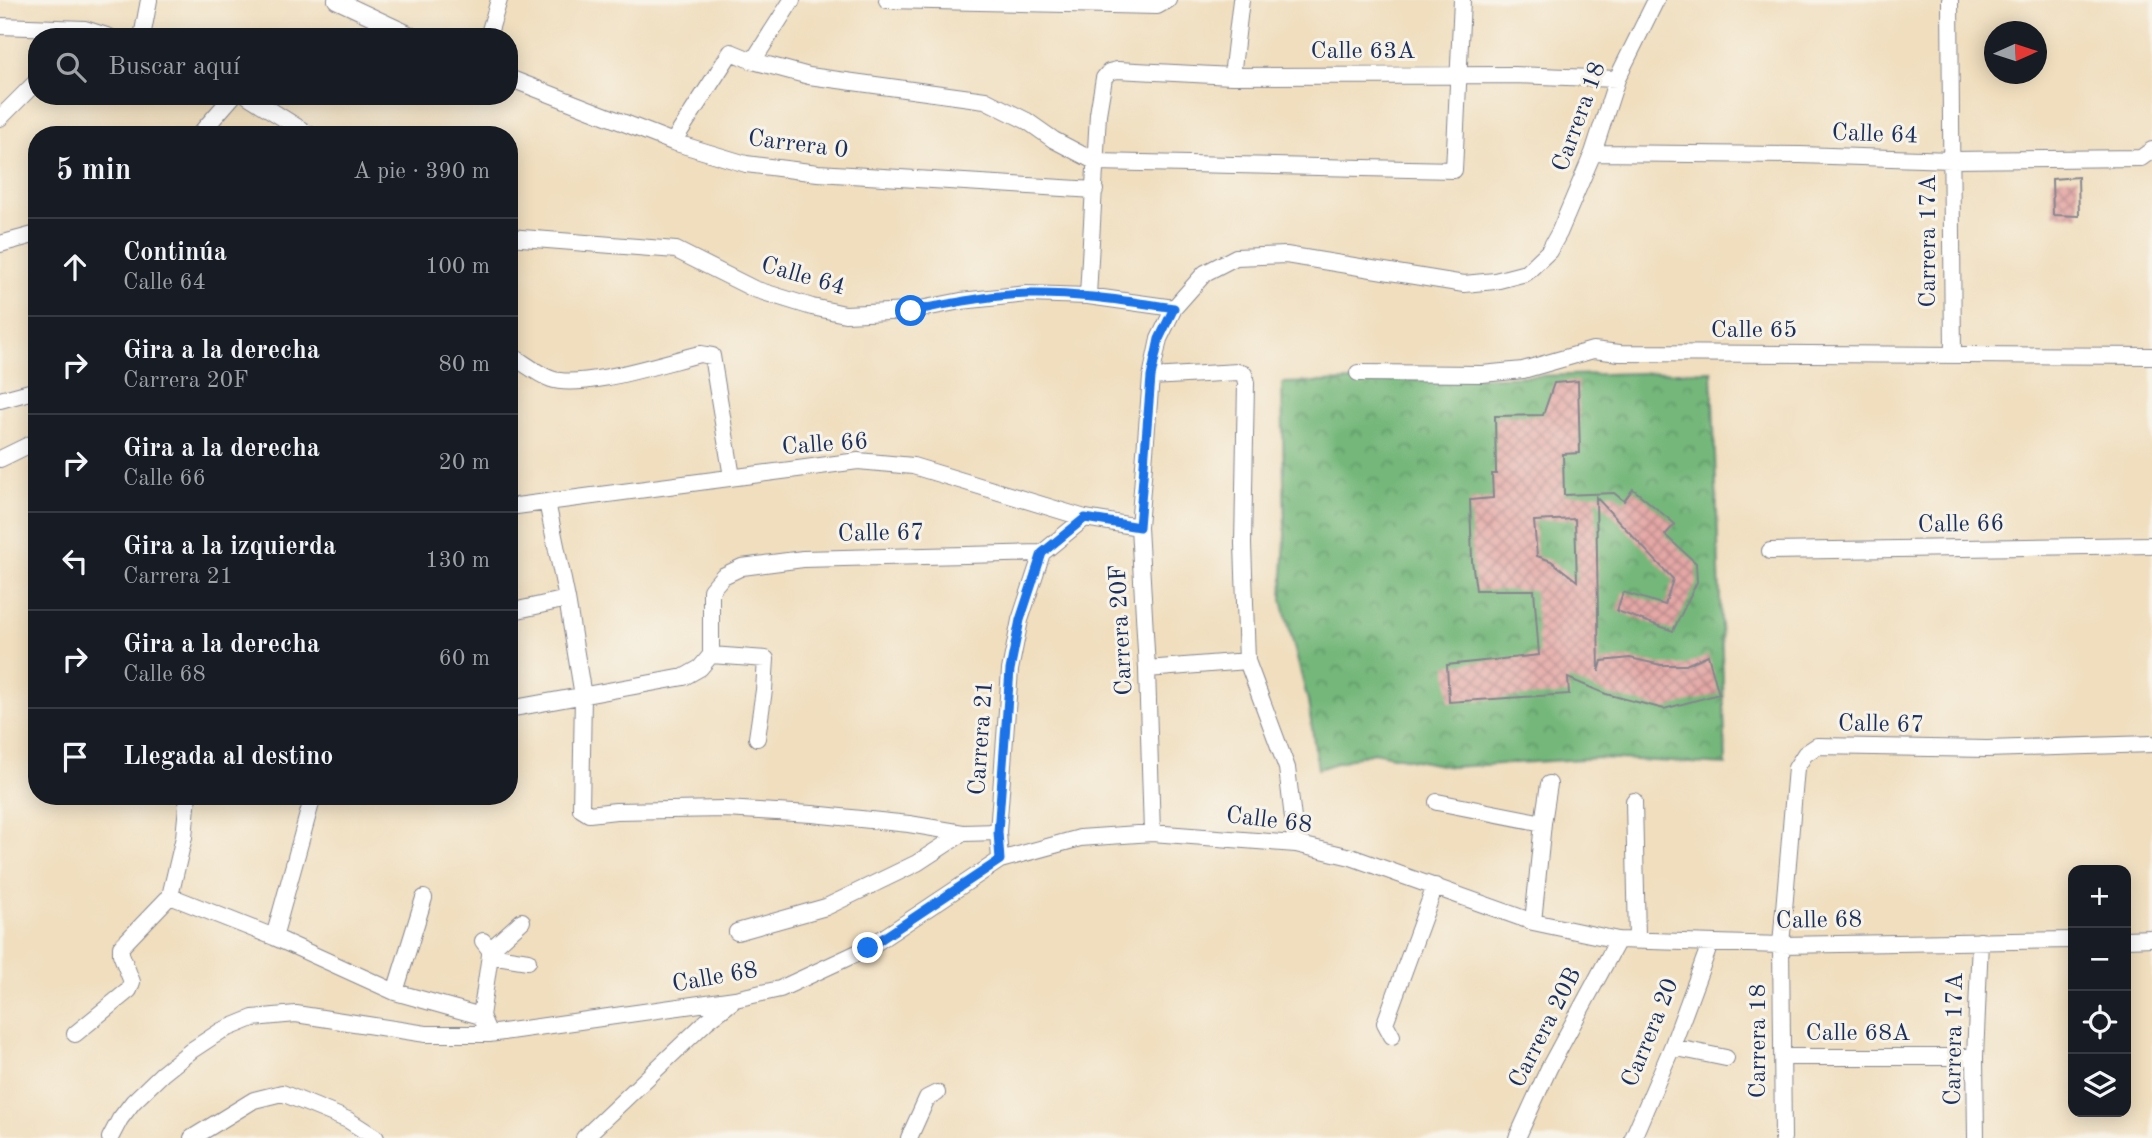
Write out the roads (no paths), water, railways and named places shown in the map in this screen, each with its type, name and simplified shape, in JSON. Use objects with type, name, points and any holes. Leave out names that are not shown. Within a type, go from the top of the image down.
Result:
[{"type":"street","points":[[144,28],[149,0]]},
{"type":"street","points":[[336,0],[396,28]]},
{"type":"street","points":[[491,28],[499,0]]},
{"type":"street","points":[[753,61],[792,0]]},
{"type":"street","points":[[887,0],[1157,6],[1168,0]]},
{"type":"street","points":[[1233,76],[1241,0]]},
{"type":"street","points":[[673,142],[732,52],[753,61],[809,76],[985,100],[1027,121],[1054,140],[1096,162],[1454,170],[1462,0]]},
{"type":"street","name":"Carrera 18","points":[[1205,273],[1236,257],[1286,255],[1464,284],[1495,281],[1525,273],[1549,251],[1559,233],[1592,153],[1617,79],[1656,0]]},
{"type":"street","name":"Carrera 17A","points":[[1950,0],[1953,355]]},
{"type":"street","points":[[0,26],[28,28]]},
{"type":"street","name":"Calle 63A","points":[[1096,162],[1098,114],[1104,78],[1109,72],[1117,70],[1233,76],[1460,74],[1617,79]]},
{"type":"street","name":"Carrera 0","points":[[518,82],[673,142],[746,164],[818,173],[1095,190]]},
{"type":"street","points":[[0,118],[28,90]]},
{"type":"street","points":[[207,126],[225,105]]},
{"type":"street","points":[[262,105],[296,126]]},
{"type":"street","name":"Calle 64","points":[[1592,153],[1952,160],[2141,158],[2152,150]]},
{"type":"street","points":[[1088,296],[1096,162]]},
{"type":"street","points":[[0,244],[28,236]]},
{"type":"street","name":"Calle 64","points":[[518,238],[676,250],[754,289],[845,314],[911,311],[961,301],[1027,294],[1088,296],[1174,308]]},
{"type":"street","name":"Carrera 20F","points":[[1152,833],[1139,527],[1151,377],[1159,339],[1174,308],[1205,273]]},
{"type":"street","name":"Calle 65","points":[[1358,373],[1482,374],[1523,370],[1593,350],[1620,353],[2152,356]]},
{"type":"street","points":[[518,359],[551,379],[567,382],[593,380],[700,354],[712,356],[732,477]]},
{"type":"street","points":[[1151,377],[1238,372],[1244,374],[1243,544],[1247,661],[1287,768],[1296,844]]},
{"type":"street","points":[[0,400],[28,392]]},
{"type":"street","points":[[0,459],[28,445]]},
{"type":"street","name":"Calle 66","points":[[518,503],[547,502],[858,461],[913,466],[1085,518],[1139,527]]},
{"type":"street","points":[[547,502],[583,696],[581,809],[589,814],[725,809],[812,814],[963,833],[998,832]]},
{"type":"street","points":[[1042,553],[1085,518]]},
{"type":"street","name":"Calle 66","points":[[1770,551],[2152,545]]},
{"type":"street","name":"Calle 67","points":[[711,655],[711,590],[723,576],[742,567],[803,559],[1042,553]]},
{"type":"street","name":"Carrera 21","points":[[1000,860],[998,832],[1010,670],[1020,620],[1042,553]]},
{"type":"street","points":[[518,610],[567,599]]},
{"type":"street","points":[[518,707],[684,677],[700,668],[711,655],[766,659],[757,738]]},
{"type":"street","points":[[1147,668],[1247,661]]},
{"type":"street","name":"Calle 67","points":[[1781,945],[1796,768],[1805,754],[1817,746],[1987,749],[2152,744]]},
{"type":"street","points":[[1533,922],[1549,784]]},
{"type":"street","points":[[1634,800],[1637,939]]},
{"type":"street","points":[[1437,802],[1543,823]]},
{"type":"street","points":[[75,1034],[129,990],[132,982],[121,947],[170,896],[184,837],[187,805]]},
{"type":"street","points":[[274,937],[311,805]]},
{"type":"street","points":[[737,932],[826,907],[917,863],[963,833]]},
{"type":"street","name":"Calle 68","points":[[110,1138],[133,1102],[162,1074],[220,1031],[253,1018],[296,1014],[426,1034],[489,1034],[735,999],[780,989],[868,948],[1000,860],[1080,838],[1152,833],[1296,844],[1351,857],[1533,922],[1618,940],[1781,945],[2068,940]]},
{"type":"street","points":[[1392,1036],[1385,1023],[1435,886]]},
{"type":"street","points":[[170,896],[274,937],[396,992],[481,1016]]},
{"type":"street","points":[[396,992],[425,898]]},
{"type":"street","points":[[489,1034],[481,1016],[488,949],[522,921]]},
{"type":"street","points":[[2131,939],[2152,938]]},
{"type":"street","name":"Carrera 20B","points":[[1517,1138],[1549,1068],[1618,940]]},
{"type":"street","name":"Carrera 17A","points":[[1976,1138],[1975,1056],[1980,941]]},
{"type":"street","name":"Carrera 20","points":[[1633,1138],[1672,1047],[1710,944]]},
{"type":"street","name":"Carrera 18","points":[[1781,945],[1783,1138]]},
{"type":"street","points":[[488,949],[527,961]]},
{"type":"street","points":[[584,1138],[707,1021],[735,999]]},
{"type":"street","points":[[1672,1047],[1726,1059]]},
{"type":"street","name":"Calle 68A","points":[[1782,1057],[1975,1056]]},
{"type":"street","points":[[192,1138],[254,1100],[282,1093],[348,1120],[376,1138]]},
{"type":"street","points":[[909,1138],[927,1098],[937,1093]]}]
